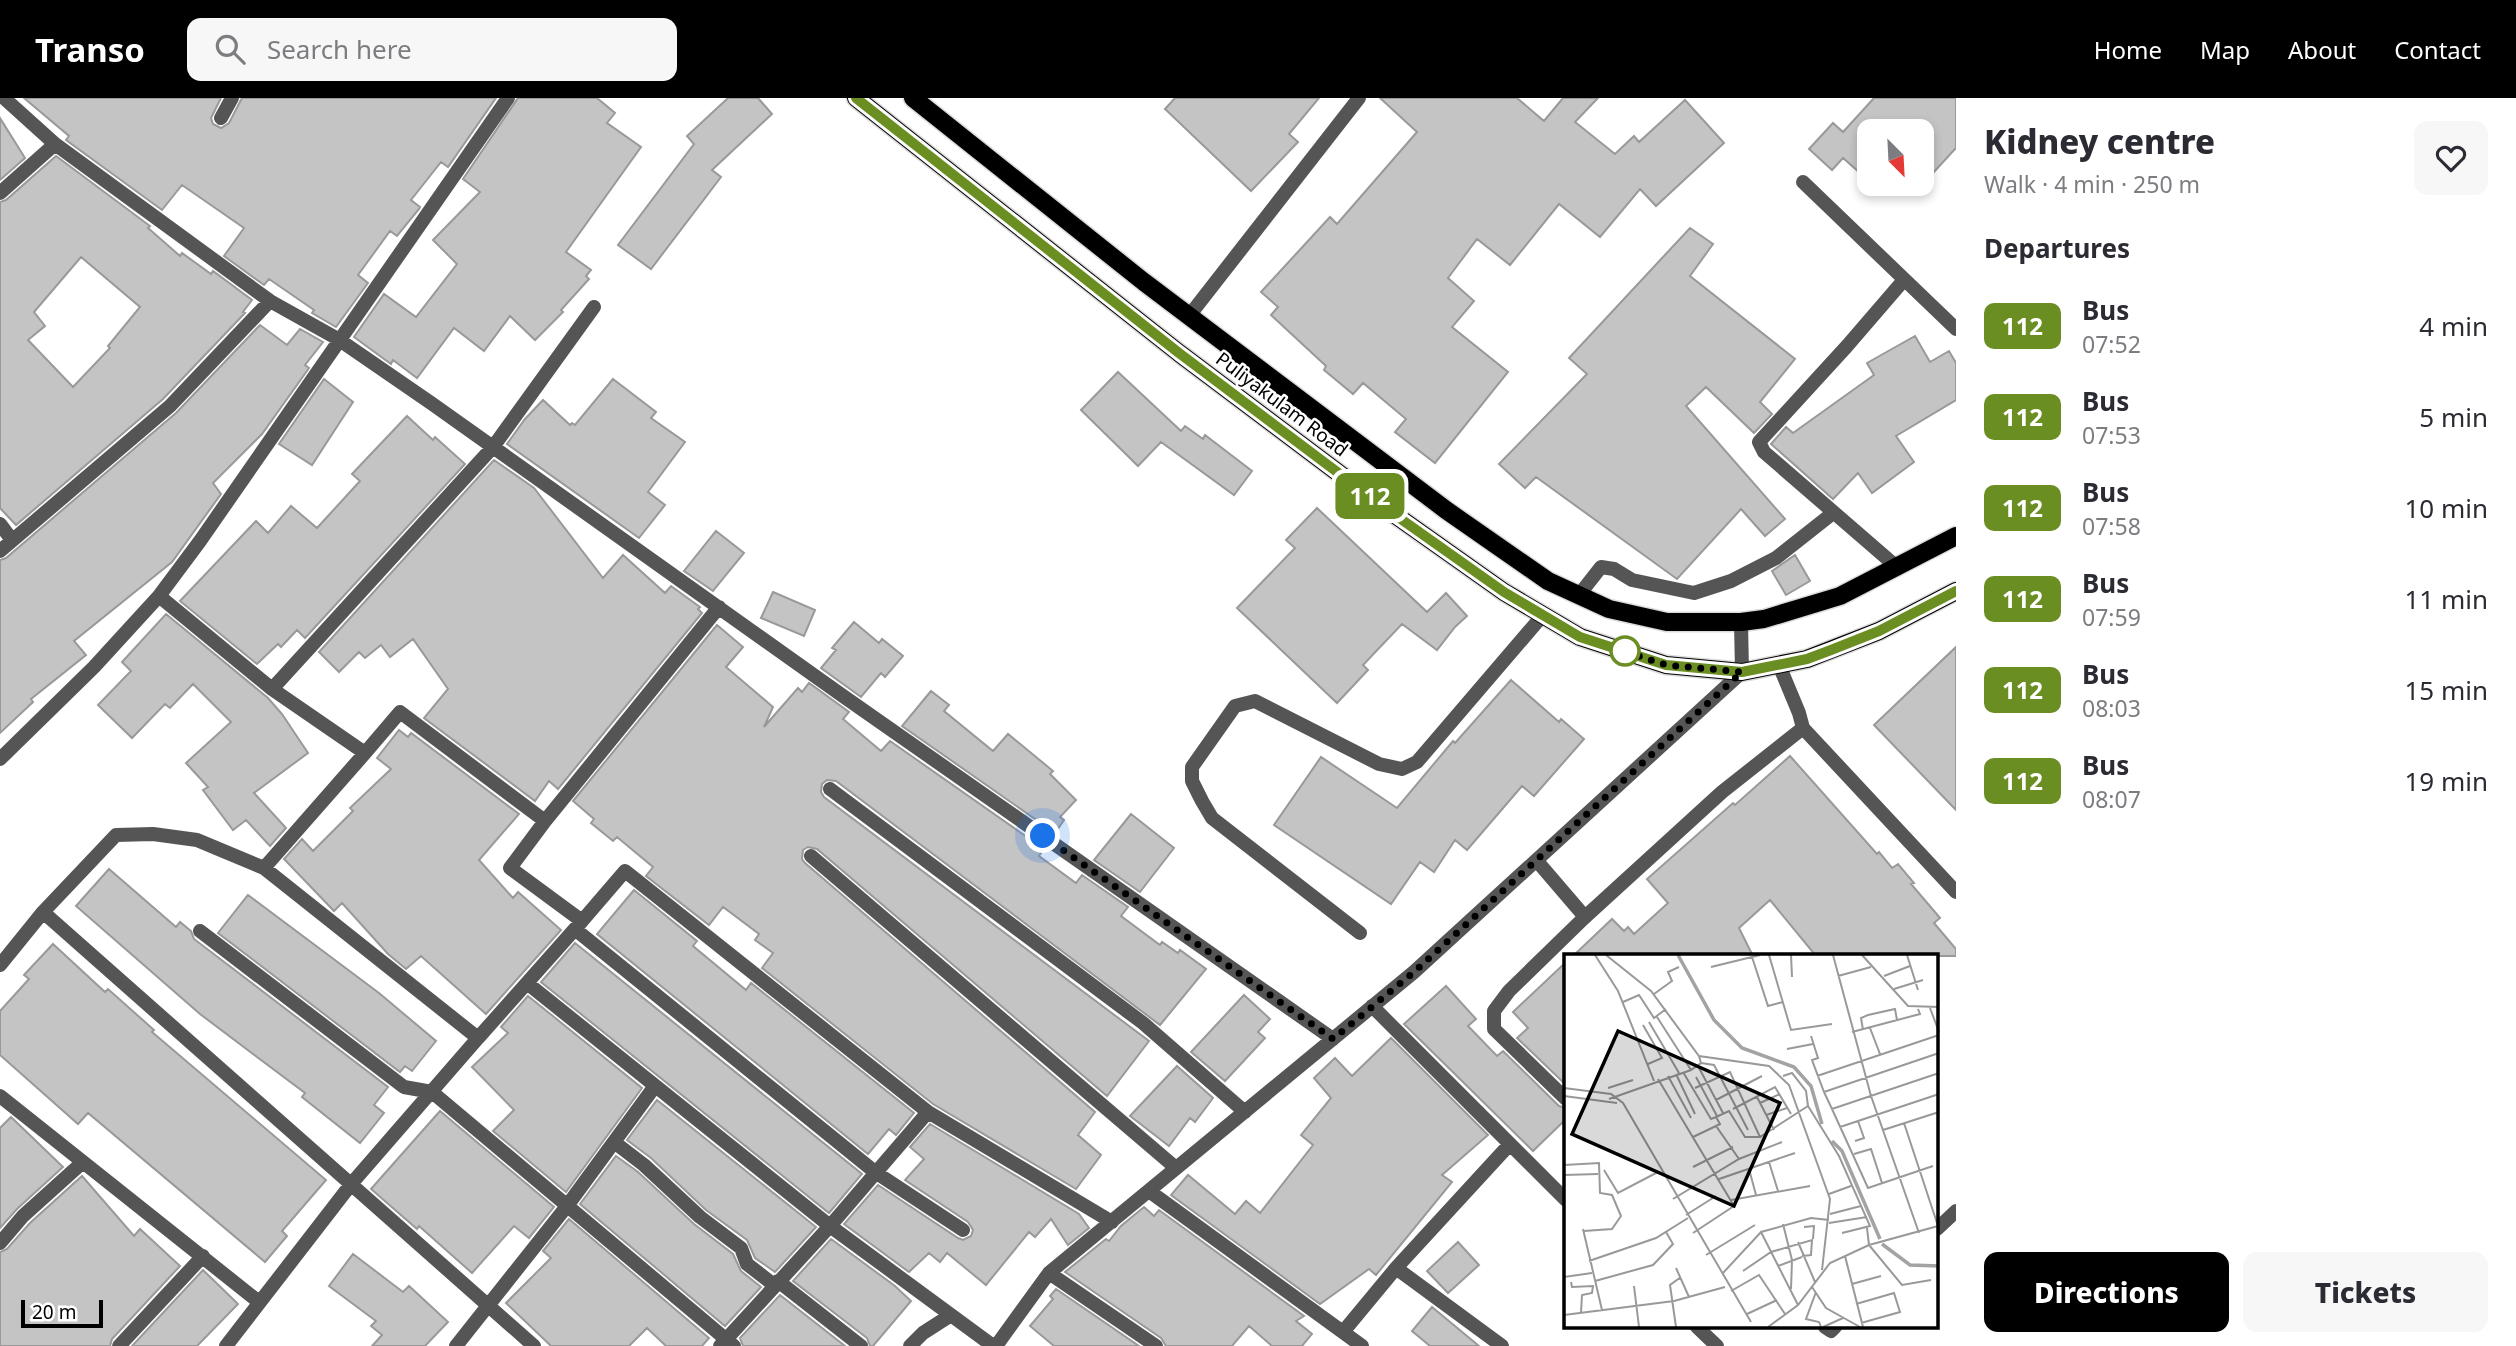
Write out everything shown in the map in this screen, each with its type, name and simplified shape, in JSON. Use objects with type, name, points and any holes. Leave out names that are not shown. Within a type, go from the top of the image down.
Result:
[{"type":"main road","name":"Puliyakulam Road","points":[[856,98],[1189,361],[1381,505],[1504,592],[1580,637],[1666,665],[1742,672],[1807,659],[1879,631],[1956,591]]},
{"type":"main road","name":"Puliyakulam Road","points":[[916,99],[1189,316],[1446,510],[1548,581],[1609,609],[1667,622],[1741,622],[1765,619],[1840,596],[1956,537]]},
{"type":"street","points":[[4,98],[55,144],[270,301],[338,340],[493,447],[1333,1039]]},
{"type":"street","points":[[221,118],[232,98]]},
{"type":"street","points":[[0,758],[94,667],[159,596],[508,98]]},
{"type":"street","points":[[1189,316],[1359,98]]},
{"type":"street","points":[[0,193],[55,144]]},
{"type":"street","points":[[1803,182],[1903,281],[1956,329]]},
{"type":"street","points":[[1898,568],[1764,452],[1759,442],[1903,281]]},
{"type":"street","points":[[0,551],[170,406],[270,301]]},
{"type":"street","points":[[272,689],[493,447],[594,307]]},
{"type":"street","points":[[1579,595],[1601,567],[1614,569],[1632,580],[1694,593],[1731,581],[1776,558],[1833,513]]},
{"type":"street","points":[[0,524],[12,540]]},
{"type":"street","points":[[159,596],[272,689],[365,753]]},
{"type":"street","points":[[719,607],[510,868],[875,1172],[963,1230]]},
{"type":"street","points":[[1360,933],[1212,818],[1192,781],[1192,767],[1236,706],[1255,701],[1380,764],[1402,769],[1417,762],[1543,615]]},
{"type":"street","points":[[527,983],[830,1226],[995,1346],[1049,1273],[1414,972],[1742,672],[1741,622]]},
{"type":"street","points":[[1779,664],[1800,713],[1802,728],[1956,892]]},
{"type":"street","points":[[264,868],[400,712],[545,821]]},
{"type":"street","points":[[1564,1097],[1494,1029],[1494,1011],[1509,991],[1585,917],[1722,792],[1802,728]]},
{"type":"street","points":[[830,789],[1143,1023],[1245,1112]]},
{"type":"street","points":[[0,965],[43,912],[116,835],[153,834],[197,840],[264,868],[478,1038]]},
{"type":"street","points":[[811,856],[1176,1168]]},
{"type":"street","points":[[1537,860],[1585,917]]},
{"type":"street","points":[[226,1346],[352,1183],[625,871],[928,1112],[1112,1222]]},
{"type":"street","points":[[43,912],[534,1346]]},
{"type":"street","points":[[200,931],[404,1087],[432,1093],[727,1344],[776,1283],[830,1226],[928,1112]]},
{"type":"street","points":[[1373,1006],[1564,1198]]},
{"type":"street","points":[[456,1346],[567,1206],[655,1086]]},
{"type":"street","points":[[0,1096],[260,1302]]},
{"type":"street","points":[[614,1142],[740,1248],[747,1264],[861,1346]]},
{"type":"street","points":[[1343,1332],[1396,1268],[1510,1144]]},
{"type":"street","points":[[0,1244],[23,1216],[83,1162]]},
{"type":"street","points":[[1149,1191],[1362,1346]]},
{"type":"street","points":[[1938,1228],[1956,1211]]},
{"type":"street","points":[[119,1346],[203,1256]]},
{"type":"street","points":[[1396,1268],[1502,1346]]},
{"type":"street","points":[[1049,1273],[1156,1346]]},
{"type":"street","points":[[910,1346],[923,1333],[951,1315]]},
{"type":"street","points":[[1698,1328],[1717,1346]]},
{"type":"building","points":[[24,98],[221,98],[211,118],[213,124],[221,128],[229,123],[242,98],[496,98],[448,167],[441,162],[411,200],[419,209],[397,236],[390,231],[358,275],[368,283],[336,327],[312,313],[314,310],[269,279],[264,285],[224,256],[244,228],[182,185],[162,210],[66,140],[69,136]]},
{"type":"building","points":[[518,98],[597,98],[615,113],[607,123],[641,147],[566,252],[591,270],[586,276],[589,279],[561,310],[563,312],[535,340],[510,316],[484,351],[454,328],[417,378],[393,360],[391,364],[354,337],[384,294],[416,317],[457,264],[433,240],[480,192],[463,179]]},
{"type":"building","points":[[728,98],[758,98],[772,114],[712,170],[721,177],[651,269],[618,245],[694,144],[687,136]]},
{"type":"building","points":[[1175,98],[1319,98],[1289,134],[1298,142],[1251,191],[1165,109]]},
{"type":"building","points":[[1380,98],[1517,98],[1544,121],[1563,98],[1598,98],[1575,122],[1615,154],[1634,136],[1639,142],[1685,100],[1724,143],[1656,206],[1640,189],[1600,237],[1559,204],[1510,265],[1477,239],[1448,278],[1474,301],[1452,327],[1508,372],[1435,463],[1395,432],[1406,419],[1363,383],[1353,394],[1324,370],[1326,366],[1271,315],[1278,307],[1261,292],[1330,217],[1337,224],[1417,132]]},
{"type":"building","points":[[1874,98],[1956,98],[1956,148],[1934,172],[1934,119],[1857,119],[1857,170],[1843,158],[1832,170],[1809,149],[1833,123],[1843,132]]},
{"type":"building","points":[[0,118],[25,158],[0,180]]},
{"type":"building","points":[[56,156],[150,226],[148,228],[180,256],[182,253],[211,274],[213,271],[252,300],[243,312],[245,313],[163,399],[16,525],[0,508],[0,202],[6,200]],"holes":[[[81,257],[140,307],[108,346],[110,348],[73,387],[28,340],[45,326],[34,312]]]},
{"type":"building","points":[[1690,228],[1713,244],[1690,276],[1795,359],[1760,402],[1772,414],[1754,433],[1706,387],[1686,406],[1785,519],[1765,536],[1741,509],[1677,579],[1536,477],[1525,488],[1499,464],[1587,374],[1569,358]]},
{"type":"building","points":[[260,325],[287,345],[300,329],[323,342],[305,365],[309,368],[262,434],[213,483],[221,494],[172,562],[74,641],[86,655],[31,699],[33,702],[0,733],[0,560],[6,558],[176,413]]},
{"type":"building","points":[[1915,336],[1930,362],[1949,351],[1956,363],[1956,400],[1896,436],[1914,462],[1872,493],[1858,473],[1833,499],[1771,444],[1786,427],[1793,433],[1874,375],[1867,363]]},
{"type":"building","points":[[1118,372],[1181,431],[1185,426],[1203,439],[1205,435],[1252,471],[1234,495],[1161,442],[1138,466],[1081,410]]},
{"type":"building","points":[[324,379],[353,402],[312,465],[279,444]]},
{"type":"building","points":[[613,379],[656,412],[651,418],[685,442],[648,492],[665,505],[639,538],[507,444],[543,400],[570,425],[575,425]]},
{"type":"building","points":[[407,416],[465,464],[305,638],[297,630],[281,647],[278,644],[257,664],[180,601],[256,521],[268,533],[291,506],[317,528],[360,481],[352,474]]},
{"type":"building","points":[[494,460],[534,488],[603,578],[623,555],[665,593],[671,586],[700,607],[698,609],[702,613],[558,789],[549,781],[535,801],[424,718],[448,689],[413,639],[390,657],[381,645],[365,658],[359,652],[339,672],[319,652]]},
{"type":"building","points":[[1317,508],[1427,612],[1446,593],[1467,616],[1437,650],[1402,624],[1363,665],[1368,670],[1337,703],[1237,608],[1295,548],[1286,540]]},
{"type":"building","points":[[716,531],[744,553],[713,591],[684,571]]},
{"type":"building","points":[[1795,555],[1810,581],[1786,595],[1772,571]]},
{"type":"building","points":[[773,592],[815,610],[804,636],[761,618]]},
{"type":"building","points":[[166,614],[268,698],[308,753],[254,793],[286,828],[270,846],[246,820],[233,830],[203,790],[208,787],[186,763],[231,722],[193,684],[170,708],[165,704],[132,738],[98,705],[131,671],[122,662]]},
{"type":"building","points":[[854,622],[879,643],[882,639],[903,656],[885,677],[881,673],[861,697],[821,668],[836,650],[832,648]]},
{"type":"building","points":[[717,625],[743,647],[726,667],[773,707],[764,727],[798,688],[802,692],[809,683],[849,712],[843,719],[881,751],[890,741],[1044,849],[1039,856],[1076,883],[1082,875],[1128,907],[1121,916],[1160,945],[1162,942],[1178,953],[1180,950],[1206,969],[1160,1025],[836,781],[827,780],[822,784],[821,792],[824,797],[1149,1041],[1107,1096],[817,849],[808,847],[803,850],[802,859],[805,863],[1095,1112],[1078,1135],[1101,1155],[1076,1189],[933,1104],[762,968],[773,953],[755,940],[759,934],[723,907],[709,925],[646,876],[653,867],[617,837],[613,841],[591,823],[594,819],[573,801]]},
{"type":"building","points":[[1956,647],[1956,810],[1874,725]]},
{"type":"building","points":[[1511,680],[1559,722],[1561,719],[1584,739],[1534,796],[1522,786],[1467,850],[1455,840],[1434,872],[1420,862],[1391,904],[1274,825],[1321,757],[1397,808],[1453,741],[1455,743]]},
{"type":"building","points":[[931,691],[949,705],[944,711],[993,751],[1008,734],[1053,771],[1050,774],[1076,800],[1060,817],[1064,820],[1055,833],[902,726]]},
{"type":"building","points":[[399,730],[408,737],[411,733],[519,814],[479,860],[513,898],[518,892],[561,930],[486,1014],[421,956],[406,969],[388,954],[342,903],[334,911],[284,859],[302,839],[313,851],[353,811],[350,808],[391,769],[377,758]]},
{"type":"building","points":[[1790,756],[1877,854],[1879,852],[1892,868],[1898,864],[1914,883],[1911,884],[1940,918],[1934,923],[1956,949],[1956,956],[1814,954],[1770,900],[1739,928],[1752,954],[1575,954],[1612,919],[1624,931],[1628,927],[1634,934],[1668,903],[1647,879],[1733,803],[1735,805]]},
{"type":"building","points":[[1131,814],[1174,848],[1140,892],[1094,860]]},
{"type":"building","points":[[109,869],[176,927],[180,922],[191,931],[194,939],[388,1087],[374,1105],[384,1113],[360,1143],[302,1097],[305,1093],[200,1014],[76,906]]},
{"type":"building","points":[[634,890],[697,941],[693,946],[746,990],[751,983],[914,1113],[896,1135],[889,1129],[868,1154],[597,934]]},
{"type":"building","points":[[248,895],[379,993],[436,1041],[412,1071],[405,1066],[400,1072],[218,933]]},
{"type":"building","points":[[575,943],[862,1174],[829,1213],[541,982]]},
{"type":"building","points":[[53,944],[105,992],[108,989],[154,1030],[152,1032],[326,1180],[282,1231],[287,1236],[265,1262],[88,1113],[78,1124],[0,1055],[0,1011],[29,979],[24,975]]},
{"type":"building","points":[[1564,964],[1564,1083],[1517,1038],[1528,1028],[1513,1012]]},
{"type":"building","points":[[1446,986],[1476,1019],[1468,1026],[1497,1056],[1503,1051],[1559,1106],[1564,1107],[1564,1121],[1533,1151],[1404,1024]]},
{"type":"building","points":[[1244,995],[1270,1019],[1258,1032],[1265,1038],[1225,1081],[1191,1052]]},
{"type":"building","points":[[528,996],[642,1088],[566,1192],[493,1131],[514,1110],[472,1067],[508,1033],[501,1027]]},
{"type":"building","points":[[1391,1038],[1488,1135],[1442,1175],[1452,1182],[1376,1275],[1369,1269],[1320,1304],[1171,1195],[1188,1175],[1235,1214],[1246,1201],[1260,1213],[1313,1145],[1301,1135],[1331,1098],[1314,1078],[1335,1058],[1352,1076]]},
{"type":"building","points":[[1177,1066],[1213,1098],[1195,1122],[1190,1118],[1169,1146],[1130,1116]]},
{"type":"building","points":[[657,1100],[816,1227],[775,1272],[755,1258],[747,1240],[706,1210],[651,1158],[627,1140]]},
{"type":"building","points":[[440,1111],[554,1207],[529,1238],[514,1226],[472,1273],[419,1226],[417,1229],[371,1189]]},
{"type":"building","points":[[11,1117],[63,1167],[0,1228],[0,1128]]},
{"type":"building","points":[[930,1124],[1079,1214],[1089,1228],[1068,1245],[1051,1219],[1035,1237],[1029,1232],[986,1285],[947,1253],[940,1262],[929,1253],[909,1272],[844,1224],[878,1185],[958,1238],[963,1240],[971,1236],[973,1230],[968,1222],[905,1180],[924,1159],[910,1147]]},
{"type":"building","points":[[616,1156],[733,1254],[741,1271],[761,1287],[725,1326],[580,1204]]},
{"type":"building","points":[[82,1176],[134,1236],[140,1229],[180,1266],[112,1339],[110,1346],[0,1346],[0,1252],[7,1249],[30,1223]]},
{"type":"building","points":[[1144,1207],[1154,1216],[1159,1210],[1304,1316],[1296,1321],[1312,1334],[1302,1346],[1272,1346],[1249,1326],[1232,1346],[1166,1346],[1161,1338],[1065,1272],[1106,1239],[1109,1241],[1121,1226]]},
{"type":"building","points":[[569,1219],[709,1338],[702,1346],[666,1346],[647,1328],[629,1346],[551,1346],[506,1303],[551,1258],[543,1251]]},
{"type":"building","points":[[831,1239],[911,1301],[873,1346],[870,1346],[867,1338],[793,1281]]},
{"type":"building","points":[[1458,1242],[1479,1265],[1448,1293],[1427,1271]]},
{"type":"building","points":[[353,1254],[403,1292],[409,1286],[448,1322],[425,1346],[372,1346],[382,1335],[371,1326],[376,1321],[329,1286]]},
{"type":"building","points":[[203,1270],[238,1304],[197,1346],[132,1346]]},
{"type":"building","points":[[1056,1289],[1139,1346],[1054,1346],[1030,1326],[1053,1299],[1050,1296]]},
{"type":"building","points":[[780,1295],[845,1346],[743,1346],[740,1338]]},
{"type":"building","points":[[1432,1307],[1479,1346],[1430,1346],[1412,1331]]},
{"type":"bus line","name":"112","points":[[856,98],[1179,353],[1381,505],[1504,592],[1580,637],[1666,665],[1742,672],[1807,659],[1831,650],[1879,631],[1956,591]]},
{"type":"route","points":[[1043,836],[1333,1039],[1414,972],[1742,672],[1666,665],[1625,651]]}]
